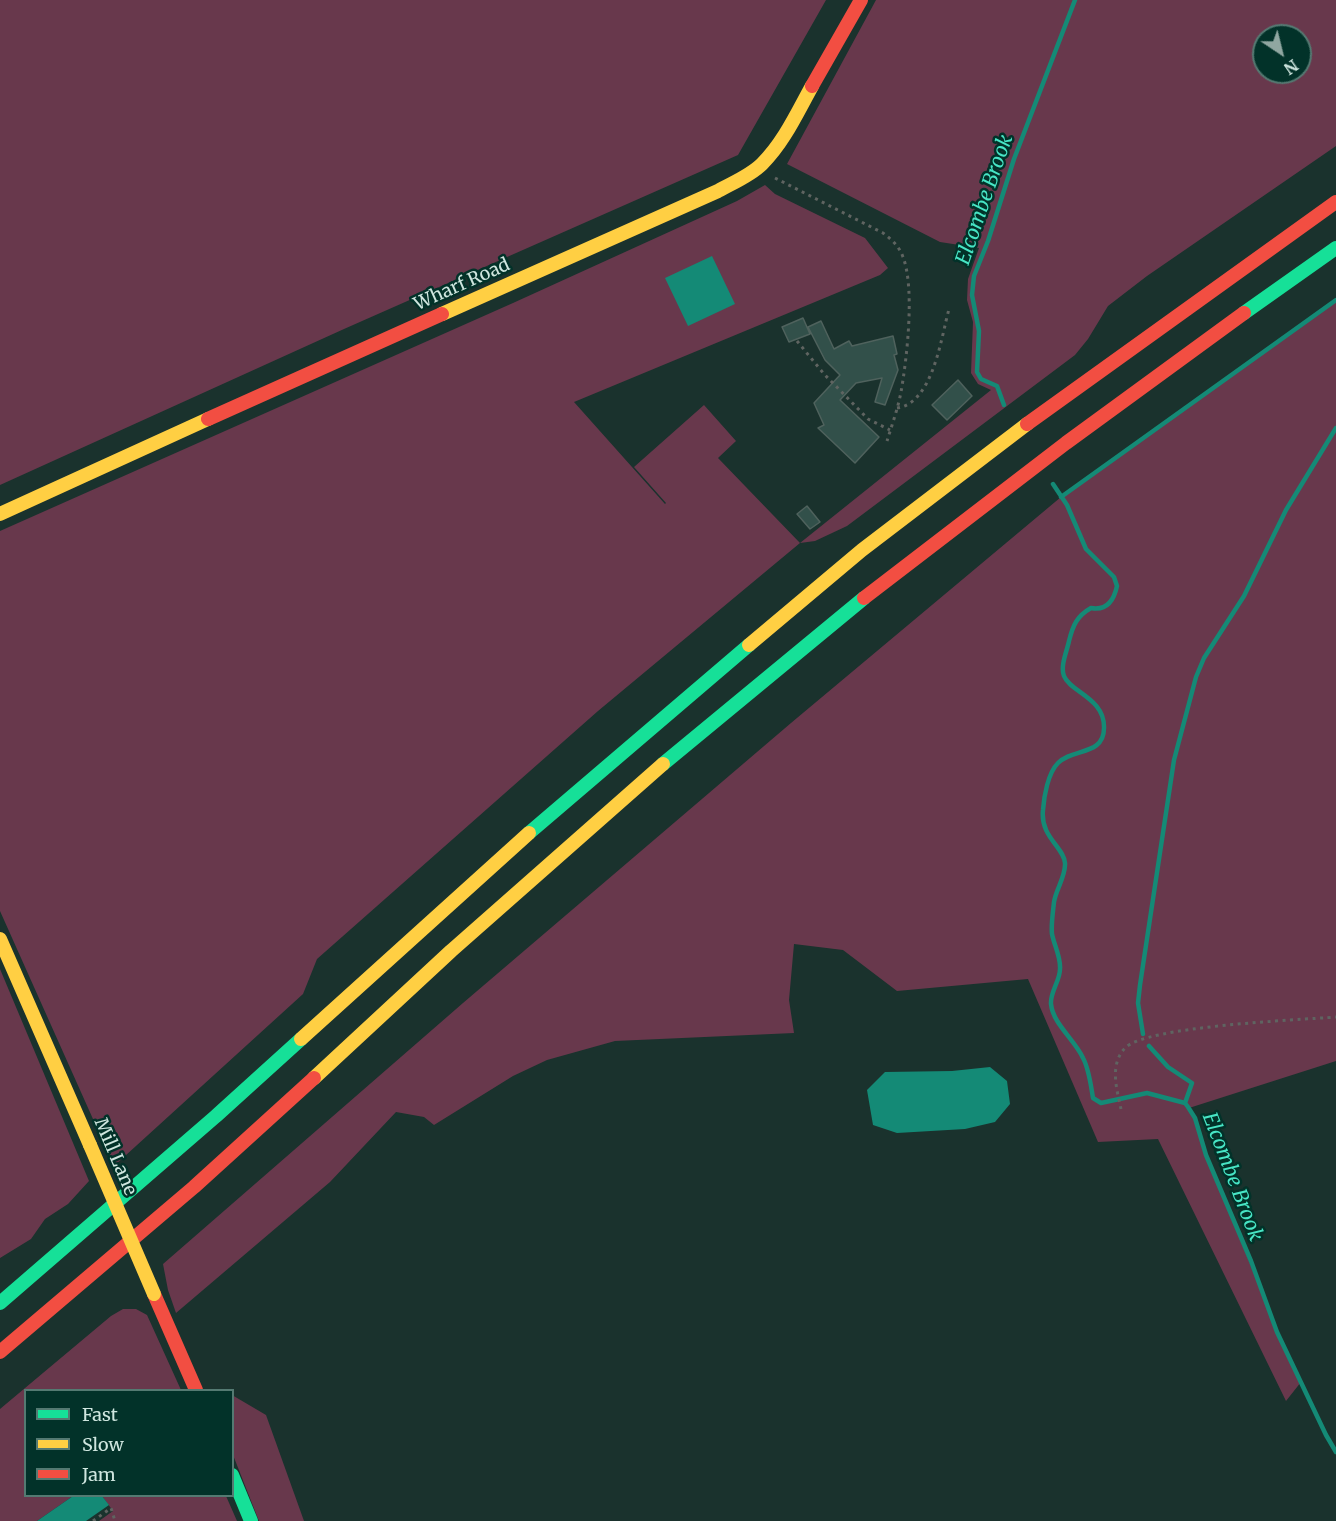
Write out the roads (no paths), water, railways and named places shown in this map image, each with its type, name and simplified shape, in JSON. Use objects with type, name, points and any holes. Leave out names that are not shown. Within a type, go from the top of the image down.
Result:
[{"type":"main road","name":"Wharf Road","points":[[0,514],[718,191],[744,177],[761,165],[785,135],[861,0]]},
{"type":"main road","points":[[0,1303],[200,1130],[461,893],[606,766],[862,550],[1059,399],[1336,202]]},
{"type":"main road","points":[[0,1352],[258,1131],[419,981],[632,791],[762,681],[884,581],[1079,432],[1211,335],[1336,248]]},
{"type":"main road","name":"Mill Lane","points":[[0,939],[196,1389]]},
{"type":"main road","points":[[234,1480],[251,1521]]},
{"type":"waterway","name":"Elcombe Brook","points":[[1004,405],[997,386],[981,379],[977,372],[979,331],[972,295],[974,276],[988,241],[1014,159],[1075,0]]},
{"type":"waterway","points":[[1061,497],[1336,300]]},
{"type":"waterway","points":[[1143,1034],[1138,1003],[1140,985],[1174,760],[1196,677],[1204,658],[1244,596],[1286,510],[1336,428]]},
{"type":"waterway","name":"Elcombe Brook","points":[[1053,484],[1067,505],[1086,549],[1114,577],[1117,586],[1109,603],[1101,608],[1091,608],[1076,622],[1063,663],[1063,672],[1067,682],[1099,709],[1104,728],[1103,737],[1099,743],[1064,758],[1058,763],[1049,779],[1044,798],[1045,827],[1064,857],[1065,863],[1064,873],[1055,897],[1052,918],[1052,934],[1060,965],[1060,973],[1051,1000],[1053,1011],[1085,1062],[1093,1098],[1101,1103],[1147,1093],[1185,1103],[1188,1107],[1195,1118],[1206,1155],[1251,1261],[1277,1332],[1336,1452]]},
{"type":"waterway","points":[[1149,1046],[1168,1067],[1192,1083],[1185,1103]]}]
